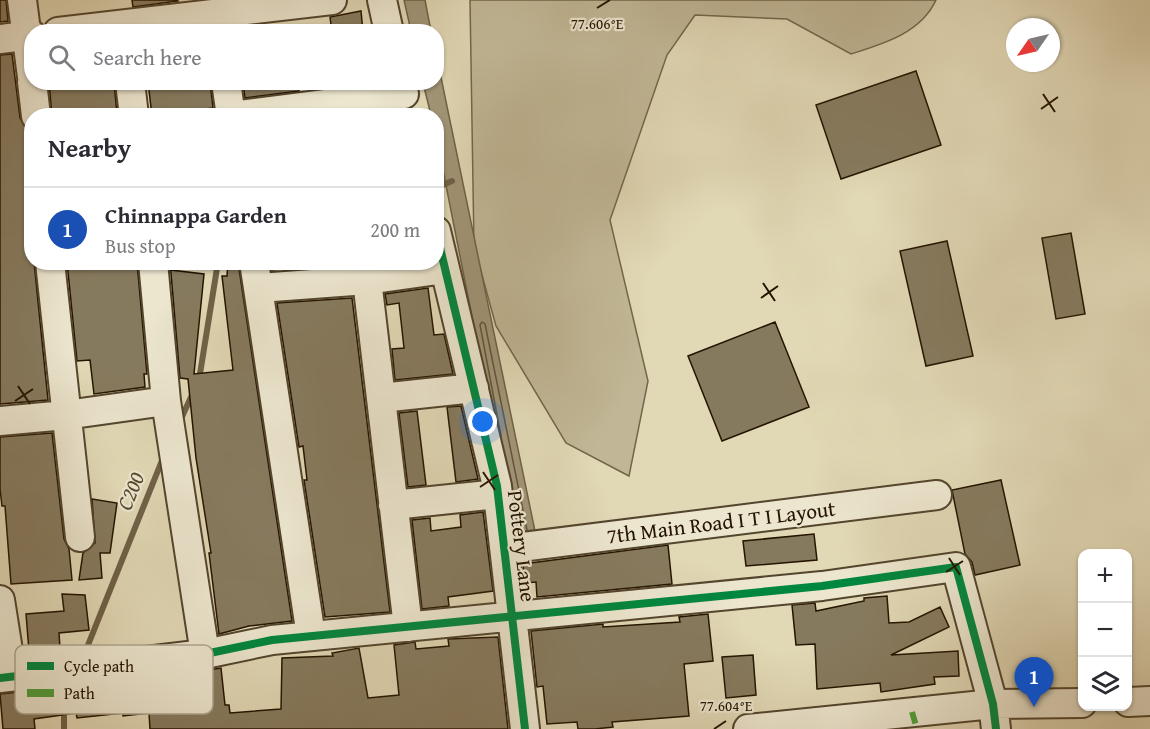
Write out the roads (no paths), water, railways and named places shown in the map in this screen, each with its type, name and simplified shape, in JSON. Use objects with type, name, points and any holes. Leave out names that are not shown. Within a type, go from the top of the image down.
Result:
[{"type":"street","points":[[20,36],[22,0]]},
{"type":"street","points":[[95,24],[122,18],[223,14],[332,0]]},
{"type":"street","points":[[382,0],[387,24]]},
{"type":"street","points":[[33,90],[35,108]]},
{"type":"street","points":[[131,90],[133,108]]},
{"type":"street","points":[[227,90],[231,108]]},
{"type":"street","points":[[331,108],[405,97]]},
{"type":"street","name":"Pottery Lane","points":[[444,265],[498,494],[525,729]]},
{"type":"street","points":[[51,270],[80,537]]},
{"type":"street","points":[[154,270],[170,426],[204,645]]},
{"type":"street","points":[[311,636],[257,275],[367,280],[438,270]]},
{"type":"street","points":[[367,280],[408,627]]},
{"type":"street","points":[[381,398],[474,388]]},
{"type":"street","points":[[0,421],[66,415],[170,426]]},
{"type":"street","points":[[393,505],[498,494]]},
{"type":"street","name":"7th Main Road I T I Layout","points":[[506,549],[937,495]]},
{"type":"street","points":[[213,652],[272,640],[822,585],[956,567],[994,716]]},
{"type":"street","points":[[0,600],[6,677]]},
{"type":"street","points":[[1132,702],[1150,701]]},
{"type":"street","points":[[748,729],[994,716],[1078,703]]},
{"type":"water","points":[[404,0],[425,0],[430,24],[409,24]]},
{"type":"water","points":[[425,90],[444,90],[536,536],[516,539],[444,175],[444,108],[429,108]]},
{"type":"waterway","name":"C200","points":[[444,184],[452,181]]},
{"type":"waterway","name":"C200","points":[[199,380],[217,270]]},
{"type":"waterway","name":"C200","points":[[180,421],[192,395]]},
{"type":"waterway","name":"C200","points":[[88,645],[163,458]]},
{"type":"waterway","name":"C200","points":[[64,714],[64,729]]},
{"type":"place","name":"Chinnappa Garden","points":[[1034,707]]}]
